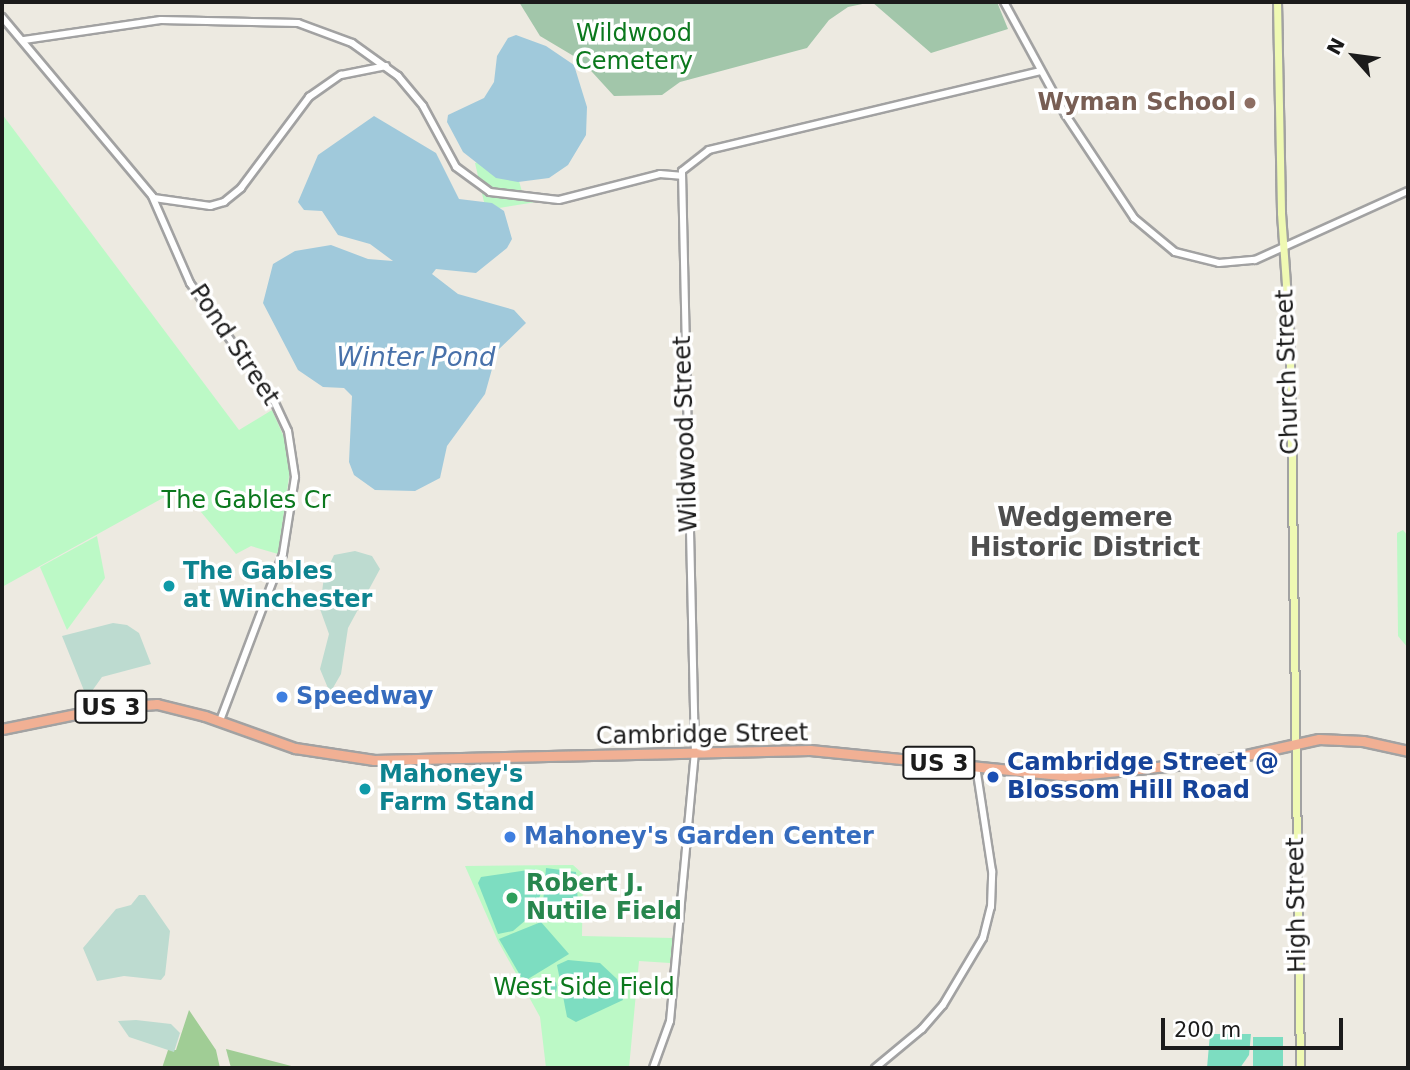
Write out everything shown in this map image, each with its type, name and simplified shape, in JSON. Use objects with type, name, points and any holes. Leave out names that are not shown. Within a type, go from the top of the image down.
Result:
[{"type":"highway","name":"Cambridge Street","points":[[2,729],[136,704],[172,706],[295,748],[374,760],[821,751],[1056,775],[1119,774],[1251,755],[1296,743],[1356,740],[1408,751]]},
{"type":"main road","name":"Church Street","points":[[1277,2],[1296,743]]},
{"type":"main road","name":"High Street","points":[[1296,743],[1300,1068]]},
{"type":"street","points":[[1004,2],[1040,71],[1134,218],[1153,238],[1175,252],[1219,263],[1255,260],[1408,191]]},
{"type":"street","name":"Pond Street","points":[[2,18],[24,40],[154,198],[190,283],[274,401],[294,462],[293,507],[278,574],[220,721]]},
{"type":"street","points":[[24,40],[161,20],[263,19],[328,31],[386,66],[423,106],[456,167],[490,192],[559,200],[666,172],[681,176],[688,161],[709,150],[1040,71]]},
{"type":"street","points":[[154,198],[210,206],[223,202],[241,188],[309,97],[341,75],[386,66]]},
{"type":"street","name":"Wildwood Street","points":[[653,1068],[670,1021],[695,754],[681,176]]},
{"type":"street","points":[[875,1068],[922,1029],[943,1005],[983,938],[992,879],[976,767]]},
{"type":"green space","name":"Wildwood Cemetery","points":[[519,2],[872,2],[848,7],[829,20],[807,48],[680,82],[662,95],[614,96],[582,61],[540,36]]},
{"type":"green space","points":[[872,2],[997,2],[1008,29],[931,53]]},
{"type":"green space","points":[[2,114],[239,430],[272,410],[287,444],[290,470],[278,554],[251,546],[236,554],[181,488],[2,587]]},
{"type":"green space","points":[[489,159],[519,181],[523,195],[536,202],[499,208],[484,202],[475,163]]},
{"type":"green space","points":[[1403,530],[1408,536],[1408,648],[1398,636],[1397,533]]},
{"type":"green space","name":"The Gables Cr","points":[[97,536],[105,578],[67,630],[40,567]]},
{"type":"green space","name":"West Side Field","points":[[573,865],[583,874],[582,936],[673,938],[670,963],[639,961],[629,1068],[546,1068],[540,1017],[498,941],[465,866]]},
{"type":"green space","points":[[546,868],[576,872],[578,904],[574,904],[574,911],[551,910],[543,903]]},
{"type":"green space","name":"Robert J. Nutile Field","points":[[535,869],[541,893],[533,914],[513,931],[498,934],[478,883],[481,877]]},
{"type":"green space","points":[[541,922],[569,954],[528,979],[521,977],[499,939]]},
{"type":"green space","points":[[568,960],[600,963],[617,979],[623,1000],[576,1022],[567,1017],[557,965]]},
{"type":"green space","points":[[547,977],[554,980],[557,987],[554,994],[547,997],[540,994],[537,987],[540,980]]},
{"type":"green space","points":[[189,1010],[216,1050],[220,1068],[162,1068],[168,1050],[176,1050]]},
{"type":"green space","points":[[1210,1034],[1251,1034],[1249,1055],[1240,1068],[1207,1068]]},
{"type":"green space","points":[[1253,1037],[1283,1037],[1283,1068],[1253,1068]]},
{"type":"green space","points":[[226,1049],[299,1068],[231,1068]]},
{"type":"shaded area","points":[[355,551],[372,556],[380,569],[348,628],[341,674],[330,693],[320,669],[329,634],[320,609],[324,576],[334,555]]},
{"type":"shaded area","points":[[113,623],[127,625],[139,633],[151,664],[102,677],[87,698],[62,636]]},
{"type":"shaded area","points":[[139,895],[145,895],[170,931],[165,975],[161,980],[124,976],[97,981],[83,948],[116,909],[131,905]]},
{"type":"shaded area","points":[[118,1021],[171,1024],[180,1033],[174,1052],[129,1037]]},
{"type":"water","points":[[516,35],[546,46],[574,65],[587,107],[586,135],[568,165],[549,178],[518,182],[496,178],[463,152],[447,122],[448,115],[484,98],[494,82],[497,56],[508,38]]},
{"type":"water","name":"Winter Pond","points":[[374,116],[436,153],[459,199],[492,203],[504,211],[512,239],[507,248],[476,273],[436,269],[432,274],[458,294],[514,310],[526,323],[497,351],[485,394],[447,446],[440,478],[415,491],[375,490],[354,475],[349,462],[352,396],[344,388],[323,387],[298,370],[263,303],[273,264],[295,251],[331,245],[368,259],[393,261],[370,244],[338,235],[322,211],[304,210],[298,202],[318,155]]},
{"type":"place","name":"Wyman School","points":[[1250,103]]},
{"type":"place","name":"The Gables at Winchester","points":[[169,586]]},
{"type":"place","name":"Speedway","points":[[282,697]]},
{"type":"place","name":"Cambridge Street @ Blossom Hill Road","points":[[993,777]]},
{"type":"place","name":"Mahoney's Farm Stand","points":[[365,789]]},
{"type":"place","name":"Mahoney's Garden Center","points":[[510,837]]},
{"type":"place","name":"Robert J. Nutile Field","points":[[512,898]]},
{"type":"district","name":"Wedgemere Historic District","points":[[1085,533]]}]
